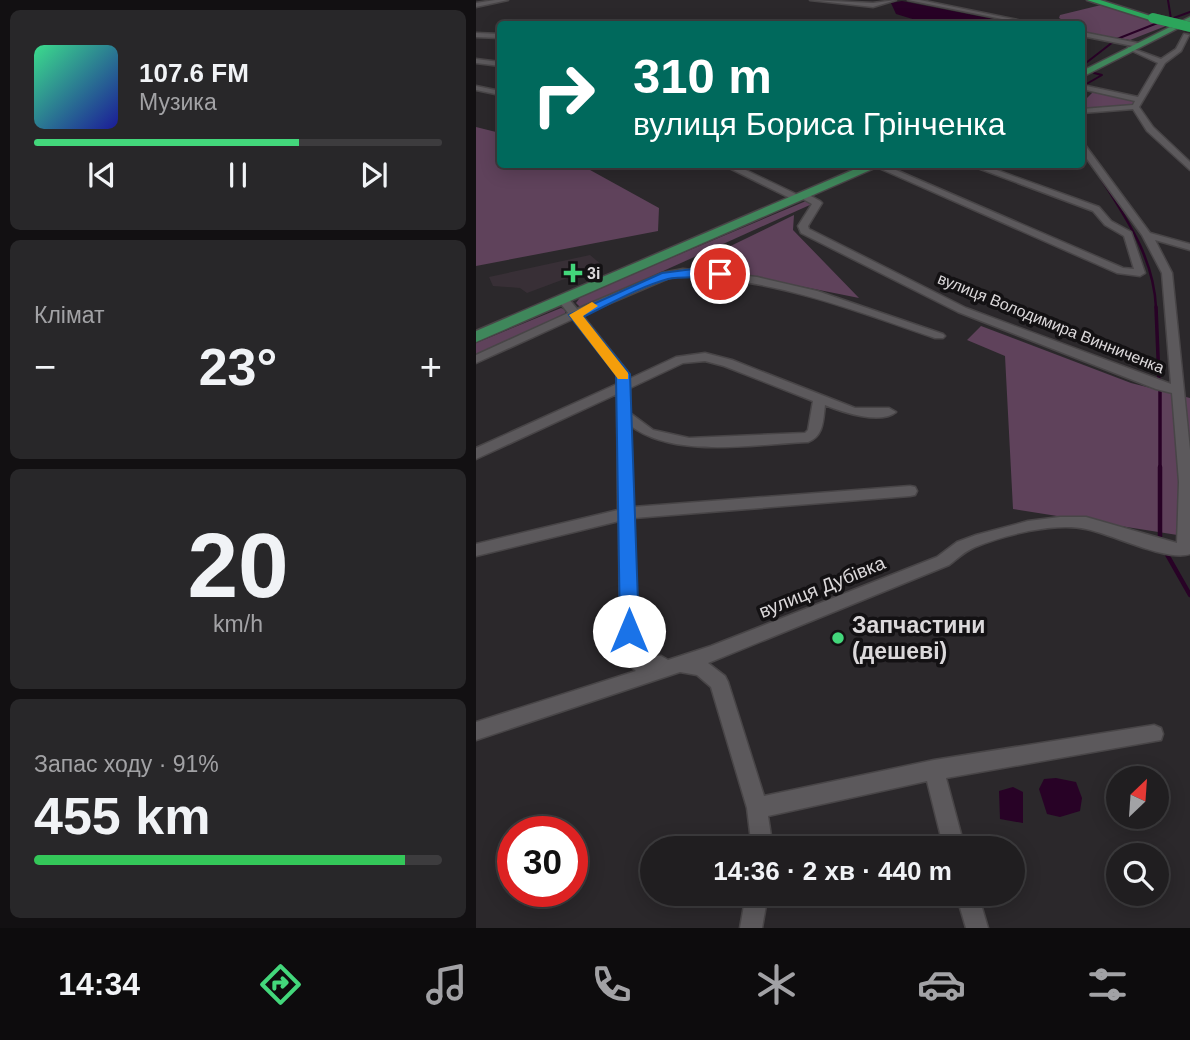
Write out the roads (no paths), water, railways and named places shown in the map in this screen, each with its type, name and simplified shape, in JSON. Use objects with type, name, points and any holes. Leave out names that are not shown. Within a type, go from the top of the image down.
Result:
[{"type":"highway","points":[[1091,0],[1188,31]]},
{"type":"main road","points":[[1085,72],[1190,19]]},
{"type":"main road","points":[[1110,39],[1135,41],[1154,37]]},
{"type":"main road","points":[[1110,39],[1123,46],[1119,54]]},
{"type":"main road","points":[[476,337],[870,168]]},
{"type":"street","points":[[476,5],[505,0]]},
{"type":"street","points":[[813,0],[873,5],[893,0]]},
{"type":"street","points":[[911,0],[1019,21]]},
{"type":"street","points":[[1137,103],[1162,62],[1179,50],[1188,31]]},
{"type":"street","points":[[476,34],[497,36]]},
{"type":"street","points":[[1085,35],[1134,47],[1162,62]]},
{"type":"street","points":[[476,61],[497,64]]},
{"type":"street","points":[[476,88],[497,92]]},
{"type":"street","points":[[1085,90],[1137,103]]},
{"type":"street","points":[[1085,111],[1137,103]]},
{"type":"street","points":[[1137,103],[1150,128],[1190,167]]},
{"type":"street","name":"вулиця Володимира Винниченка","points":[[1085,151],[1147,235],[1167,273],[1184,387],[1185,550]]},
{"type":"street","points":[[734,168],[802,197]]},
{"type":"street","points":[[884,168],[1121,271],[1137,275],[1141,270],[1128,234],[1108,223],[1096,209],[982,168]]},
{"type":"street","name":"вулиця Володимира Винниченка","points":[[802,197],[817,203],[803,226],[804,231],[832,247],[962,310],[1160,386],[1184,387]]},
{"type":"street","points":[[1147,235],[1190,247]]},
{"type":"street","points":[[476,359],[666,275],[701,271],[813,293],[939,336]]},
{"type":"street","points":[[564,300],[623,374],[629,654],[639,664],[674,664],[701,668],[719,682],[757,808],[761,836]]},
{"type":"street","points":[[476,454],[680,359],[705,357],[820,397],[854,412],[889,412]]},
{"type":"street","points":[[626,416],[649,433],[689,443],[808,436],[814,432],[820,397]]},
{"type":"street","points":[[476,550],[628,513],[910,491]]},
{"type":"street","name":"вулиця Дубівка","points":[[476,731],[714,653],[930,566],[968,544],[1013,532],[1062,522],[1085,523],[1161,547],[1185,550]]},
{"type":"street","points":[[757,808],[934,770],[1154,734]]},
{"type":"street","points":[[934,770],[952,836]]},
{"type":"street","points":[[751,928],[755,906]]},
{"type":"street","points":[[971,906],[977,928]]},
{"type":"waterway","points":[[1168,0],[1171,19],[1190,12]]},
{"type":"waterway","points":[[1117,39],[1160,22]]},
{"type":"waterway","points":[[1085,64],[1113,42]]},
{"type":"waterway","points":[[1085,85],[1102,75],[1094,73]]},
{"type":"waterway","points":[[1098,173],[1103,181]]},
{"type":"waterway","points":[[1102,180],[1145,257],[1156,308]]},
{"type":"waterway","points":[[1156,307],[1159,381]]},
{"type":"waterway","points":[[1160,390],[1160,542]]},
{"type":"waterway","points":[[1165,551],[1190,595]]},
{"type":"place","name":"3і","points":[[573,273]]},
{"type":"place","name":"Запчастини (дешеві)","points":[[838,638]]}]
